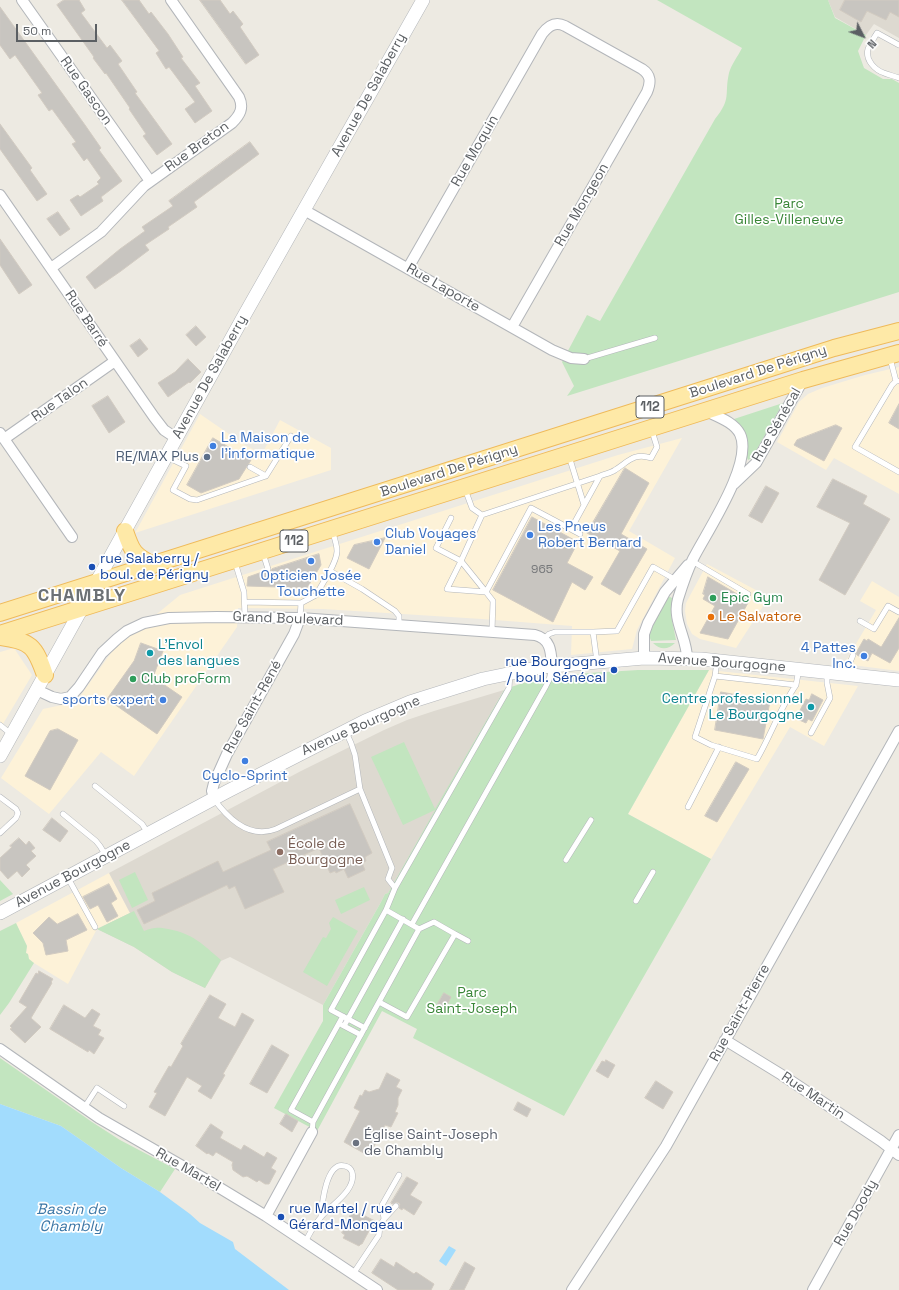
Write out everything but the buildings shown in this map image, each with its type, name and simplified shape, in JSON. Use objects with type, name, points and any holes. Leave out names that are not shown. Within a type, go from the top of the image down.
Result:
[{"type":"main road","name":"Boulevard De Périgny","points":[[0,613],[779,365],[860,340],[899,331]]},
{"type":"main road","name":"Boulevard De Périgny","points":[[0,636],[83,608],[803,380],[894,354]]},
{"type":"main road","points":[[125,531],[130,546],[136,555],[153,565]]},
{"type":"main road","points":[[0,636],[18,640],[31,646],[37,654],[45,675]]},
{"type":"street","name":"Rue Gascon","points":[[22,0],[150,181]]},
{"type":"street","name":"Rue Breton","points":[[51,268],[101,232],[144,186],[232,123],[241,110],[241,102],[239,97],[171,0]]},
{"type":"street","name":"Avenue De Salaberry","points":[[0,756],[248,309],[423,0]]},
{"type":"street","name":"Rue Moquin","points":[[408,268],[542,34],[549,27],[556,24],[563,24],[642,69],[649,76],[650,82]]},
{"type":"street","name":"Rue Mongeon","points":[[512,327],[647,92],[650,82]]},
{"type":"street","name":"Rue Barré","points":[[0,195],[164,430],[176,438]]},
{"type":"street","name":"Rue Laporte","points":[[304,210],[565,356],[584,359]]},
{"type":"street","name":"Rue Talon","points":[[2,436],[115,361]]},
{"type":"street","name":"Rue Sénécal","points":[[733,486],[756,463],[803,380]]},
{"type":"street","name":"Rue Sénécal","points":[[687,658],[686,647],[678,624],[676,611],[680,582],[733,486],[742,453],[740,434],[729,423],[706,411]]},
{"type":"street","points":[[2,436],[72,537]]},
{"type":"street","name":"Rue Sénécal","points":[[644,658],[646,628],[665,592],[680,582]]},
{"type":"street","name":"Grand Boulevard","points":[[37,690],[52,697],[61,699],[70,697],[77,690],[98,658],[111,644],[128,631],[144,623],[179,617],[300,618],[492,631],[535,635],[544,638]]},
{"type":"street","name":"Rue Saint-René","points":[[214,798],[212,791],[217,775],[237,733],[297,629],[300,618]]},
{"type":"street","points":[[544,638],[550,646],[552,666]]},
{"type":"street","name":"Avenue Bourgogne","points":[[0,913],[214,798],[345,731],[410,702],[470,683],[510,673],[552,666],[644,658],[717,660],[899,680]]},
{"type":"street","name":"Rue Saint-Pierre","points":[[572,1290],[666,1146],[899,731]]},
{"type":"street","name":"Rue Martin","points":[[725,1040],[765,1064],[895,1152]]},
{"type":"street","name":"Rue Martel","points":[[0,1049],[116,1129],[200,1176],[266,1216],[377,1290]]},
{"type":"street","points":[[266,1216],[312,1132]]},
{"type":"street","name":"Rue Doody","points":[[813,1290],[895,1152],[899,1135]]},
{"type":"lane","points":[[899,45],[877,33],[868,48],[867,54],[873,66],[884,73],[892,74],[899,78]]},
{"type":"lane","points":[[584,359],[655,338]]},
{"type":"lane","points":[[894,354],[898,381],[892,385],[855,447],[899,472]]},
{"type":"lane","points":[[486,592],[447,589],[482,515],[600,476],[615,470],[634,457],[641,455],[651,458],[657,448],[651,428]]},
{"type":"lane","points":[[166,456],[186,466],[173,490],[194,500],[201,499],[266,476],[291,436]]},
{"type":"lane","points":[[569,454],[584,505]]},
{"type":"lane","points":[[250,466],[266,476]]},
{"type":"lane","points":[[571,529],[600,476]]},
{"type":"lane","points":[[464,488],[472,508],[482,515]]},
{"type":"lane","points":[[486,592],[531,508],[529,500]]},
{"type":"lane","points":[[531,508],[580,534]]},
{"type":"lane","points":[[451,518],[436,548],[461,561],[494,601],[492,631]]},
{"type":"lane","points":[[245,602],[301,603],[316,595],[338,554],[332,529]]},
{"type":"lane","points":[[262,551],[268,569]]},
{"type":"lane","points":[[235,560],[242,584],[245,602],[245,617]]},
{"type":"lane","points":[[692,561],[748,594]]},
{"type":"lane","points":[[544,638],[555,632],[617,631],[653,567],[680,582]]},
{"type":"lane","points":[[330,570],[395,611],[399,616],[399,625]]},
{"type":"lane","points":[[300,618],[301,603]]},
{"type":"lane","points":[[860,621],[874,629],[888,606],[899,612]]},
{"type":"lane","points":[[593,632],[596,662]]},
{"type":"lane","points":[[847,675],[848,665],[853,654]]},
{"type":"lane","points":[[717,660],[715,676],[695,737],[719,747],[757,759],[767,743],[787,699],[796,685],[799,669]]},
{"type":"lane","points":[[412,924],[546,686],[552,666]]},
{"type":"lane","points":[[811,734],[830,698],[827,683],[827,672]]},
{"type":"lane","points":[[365,1028],[331,1010],[386,910],[395,888],[509,688],[510,673]]},
{"type":"lane","points":[[715,676],[796,685]]},
{"type":"lane","points":[[0,725],[11,735]]},
{"type":"lane","points":[[345,731],[355,756],[360,789],[392,868],[388,879],[395,888]]},
{"type":"lane","points":[[688,806],[719,747]]},
{"type":"lane","points":[[95,786],[142,824],[148,833]]},
{"type":"lane","points":[[214,798],[228,816],[242,827],[253,831],[264,832],[276,829],[360,789]]},
{"type":"lane","points":[[0,797],[16,809],[18,813],[16,818],[0,833]]},
{"type":"lane","points":[[63,814],[100,846],[106,856]]},
{"type":"lane","points":[[566,860],[591,820]]},
{"type":"lane","points":[[636,901],[653,872]]},
{"type":"lane","points":[[68,877],[95,927]]},
{"type":"lane","points":[[386,910],[420,929]]},
{"type":"lane","points":[[313,1122],[291,1110],[403,919]]},
{"type":"lane","points":[[312,1132],[313,1122],[420,929],[434,922],[468,941]]},
{"type":"lane","points":[[379,1002],[407,1017],[455,934]]},
{"type":"lane","points":[[342,1024],[361,1035]]},
{"type":"lane","points":[[84,1108],[97,1088],[124,1106]]},
{"type":"lane","points":[[305,1242],[321,1216],[342,1197],[349,1188],[353,1177],[351,1170],[348,1167],[339,1166],[330,1176],[324,1192],[321,1216]]},
{"type":"lane","points":[[384,1218],[382,1205],[399,1175]]},
{"type":"lane","points":[[353,1274],[379,1235],[380,1226],[384,1218],[396,1206]]},
{"type":"shaded area","points":[[828,0],[899,0],[899,38],[874,24],[866,35],[835,17]]},
{"type":"shaded area","points":[[899,367],[899,494],[834,458],[826,470],[777,442],[799,402],[808,394],[822,388],[865,375]]},
{"type":"shaded area","points":[[200,414],[245,445],[262,454],[280,420],[331,448],[331,470],[135,533]]},
{"type":"shaded area","points":[[682,438],[629,531],[675,558],[637,630],[632,649],[571,655],[572,626],[323,609],[238,608],[237,627],[134,776],[101,752],[49,814],[1,778],[43,709],[76,702],[113,650],[180,595],[618,455]]},
{"type":"shaded area","points":[[707,564],[769,597],[736,648],[700,639],[692,634],[687,624],[685,611],[686,603]]},
{"type":"shaded area","points":[[872,581],[899,597],[899,671],[844,664],[876,610],[860,601]]},
{"type":"shaded area","points":[[14,648],[32,675],[0,729],[0,652]]},
{"type":"shaded area","points":[[709,670],[858,686],[824,746],[790,727],[711,859],[628,814]]},
{"type":"shaded area","name":"École de Bourgogne","points":[[504,690],[388,893],[385,894],[323,1005],[230,957],[221,961],[205,988],[172,972],[134,947],[97,929],[130,913],[109,873],[301,771],[384,730],[434,711]]},
{"type":"shaded area","points":[[109,873],[130,913],[97,929],[68,984],[29,960],[28,954],[26,953],[27,946],[16,923]]},
{"type":"green space","name":"Parc Gilles-Villeneuve","points":[[657,0],[828,0],[835,18],[866,35],[858,51],[864,68],[883,79],[892,79],[899,83],[899,292],[567,396],[574,386],[562,362],[587,315],[600,321],[715,119],[724,106],[726,101],[729,73],[742,48]]},
{"type":"green space","points":[[783,403],[752,458],[748,460],[745,435],[740,425],[734,419]]},
{"type":"green space","points":[[668,596],[672,598],[671,615],[676,640],[651,641],[649,635],[650,631]]},
{"type":"green space","points":[[653,643],[675,643],[670,647],[661,648]]},
{"type":"green space","name":"Parc Saint-Joseph","points":[[638,670],[709,670],[628,814],[711,859],[564,1116],[413,1038],[417,1029],[382,1011],[317,1131],[274,1108],[323,1021],[323,1005],[385,894],[388,893],[435,810],[403,825],[371,757],[404,742],[435,809],[504,690],[519,684],[552,677]]},
{"type":"green space","points":[[135,872],[148,900],[132,908],[119,880]]},
{"type":"green space","points":[[0,880],[13,894],[0,901]]},
{"type":"green space","points":[[364,887],[370,900],[341,914],[335,900]]},
{"type":"green space","points":[[134,911],[144,931],[159,928],[185,934],[203,944],[221,960],[205,988],[172,972],[134,947],[97,929]]},
{"type":"green space","points":[[333,917],[358,931],[327,986],[303,972],[323,937],[326,938],[331,929],[329,923]]},
{"type":"green space","points":[[16,923],[27,946],[26,953],[28,954],[29,959],[34,963],[0,1015],[0,931]]},
{"type":"green space","points":[[0,1058],[120,1140],[175,1169],[160,1192],[121,1168],[61,1126],[0,1104]]},
{"type":"water","name":"Bassin de Chambly","points":[[0,1104],[61,1126],[121,1168],[160,1192],[200,1223],[233,1242],[235,1249],[289,1290],[0,1290]]},
{"type":"water","points":[[449,1246],[456,1250],[446,1266],[439,1261]]},
{"type":"place","name":"La Maison de l'informatique","points":[[213,446]]},
{"type":"place","name":"RE/MAX Plus","points":[[207,457]]},
{"type":"place","name":"Les Pneus Robert Bernard","points":[[530,535]]},
{"type":"place","name":"Club Voyages Daniel","points":[[377,542]]},
{"type":"place","name":"Opticien Josée Touchette","points":[[311,561]]},
{"type":"place","name":"rue Salaberry / boul. de Périgny","points":[[92,567]]},
{"type":"place","name":"Epic Gym","points":[[713,598]]},
{"type":"place","name":"Le Salvatore","points":[[711,617]]},
{"type":"place","name":"L'Envol des langues","points":[[150,653]]},
{"type":"place","name":"4 Pattes Inc.","points":[[864,656]]},
{"type":"place","name":"rue Bourgogne / boul. Sénécal","points":[[614,670]]},
{"type":"place","name":"Club proForm","points":[[133,679]]},
{"type":"place","name":"sports expert","points":[[163,700]]},
{"type":"place","name":"Centre professionnel Le Bourgogne","points":[[811,707]]},
{"type":"place","name":"Cyclo-Sprint","points":[[245,761]]},
{"type":"place","name":"École de Bourgogne","points":[[280,852]]},
{"type":"place","name":"Église Saint-Joseph de Chambly","points":[[356,1143]]},
{"type":"place","name":"rue Martel / rue Gérard-Mongeau","points":[[281,1217]]},
{"type":"district","name":"CHAMBLY","points":[[82,596]]}]
